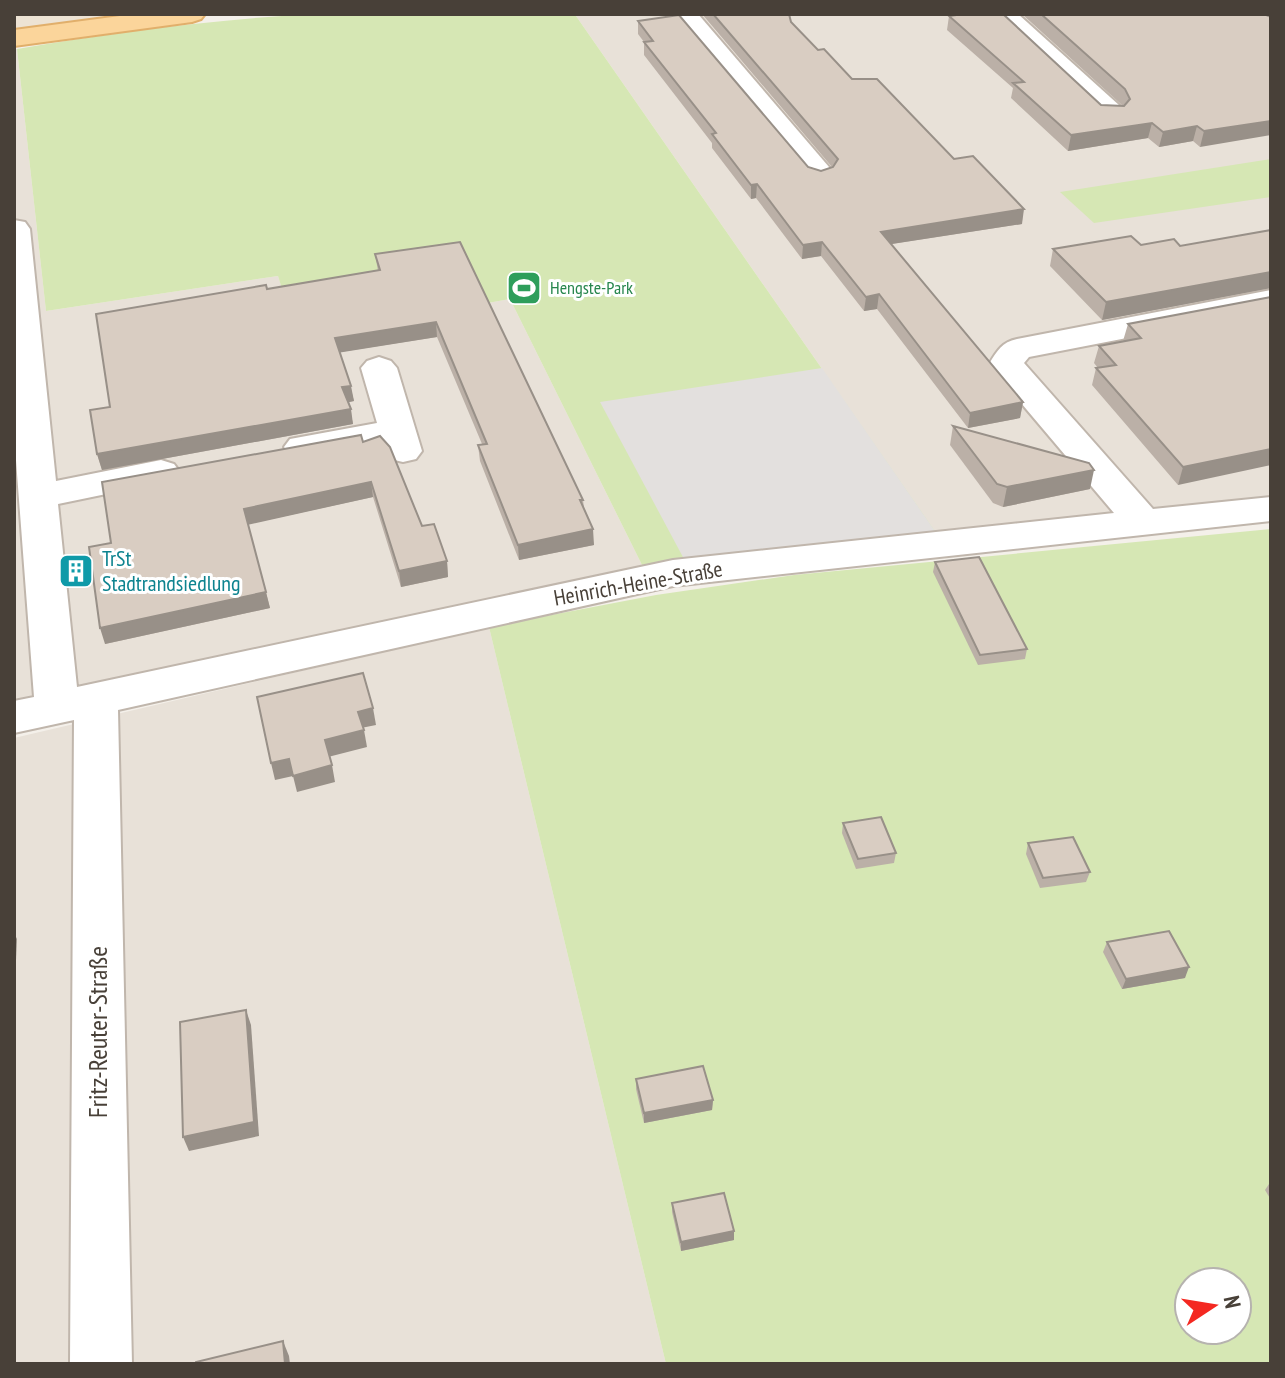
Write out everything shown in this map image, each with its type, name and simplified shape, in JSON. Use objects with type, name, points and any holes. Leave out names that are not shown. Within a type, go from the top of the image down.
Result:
[{"type":"main road","points":[[14,38],[192,14]]},
{"type":"street","points":[[684,14],[819,173]]},
{"type":"street","points":[[1003,14],[1110,112]]},
{"type":"street","name":"Fritz-Reuter-Straße","points":[[14,229],[38,496],[76,703],[101,1364]]},
{"type":"street","points":[[1142,521],[1006,364],[1017,349],[1271,300]]},
{"type":"street","points":[[262,454],[400,440],[379,368]]},
{"type":"street","points":[[38,496],[202,465]]},
{"type":"street","name":"Heinrich-Heine-Straße","points":[[14,717],[641,579],[703,569],[1271,509]]},
{"type":"shaded area","points":[[14,14],[141,14],[14,33]]},
{"type":"shaded area","points":[[1271,14],[1271,501],[935,531],[576,16]]},
{"type":"shaded area","points":[[14,49],[17,49],[46,311],[278,276],[298,337],[510,299],[642,565],[14,706]]},
{"type":"shaded area","points":[[822,368],[935,531],[684,559],[600,402]]},
{"type":"shaded area","points":[[489,627],[666,1364],[14,1364],[14,738]]},
{"type":"green space","name":"Hengste-Park","points":[[296,15],[576,16],[935,531],[642,565],[510,299],[297,337],[278,276],[46,311],[17,49],[156,28]]},
{"type":"green space","points":[[1271,159],[1271,197],[1094,223],[1060,192]]},
{"type":"green space","points":[[1271,529],[1271,1364],[666,1364],[489,627],[656,595],[794,575]]},
{"type":"building","points":[[713,14],[789,14],[791,22],[818,50],[824,49],[852,79],[877,79],[954,159],[973,156],[1024,209],[881,232],[1023,402],[970,413],[879,294],[866,297],[822,242],[803,245],[757,184],[751,185],[712,134],[716,133],[644,42],[653,41],[638,21],[679,15],[808,167],[821,171],[833,167],[838,159]]},
{"type":"building","points":[[1003,14],[1101,105],[1124,106],[1130,99],[1125,89],[1041,14],[1264,14],[1271,17],[1271,121],[1204,131],[1197,126],[1163,132],[1152,123],[1071,135],[1013,83],[1024,82],[949,16]]},
{"type":"building","points":[[1271,230],[1271,272],[1106,302],[1053,249],[1131,236],[1141,245],[1174,239],[1180,246]]},
{"type":"building","points":[[460,242],[583,500],[580,500],[593,529],[518,545],[478,445],[487,444],[436,322],[335,338],[351,386],[342,387],[351,409],[97,454],[90,410],[110,407],[96,314],[266,285],[267,289],[380,270],[375,254]]},
{"type":"building","points":[[1271,297],[1271,449],[1183,467],[1096,368],[1116,365],[1099,346],[1141,338],[1128,324]]},
{"type":"building","points":[[953,426],[1089,463],[1094,470],[1007,487],[997,484]]},
{"type":"building","points":[[361,435],[363,442],[380,436],[390,447],[422,526],[434,524],[447,561],[399,571],[371,482],[244,509],[266,592],[100,628],[89,547],[111,543],[102,482]]},
{"type":"building","points":[[979,557],[1027,649],[980,655],[935,562]]},
{"type":"building","points":[[363,673],[373,708],[358,712],[364,730],[325,740],[332,765],[293,776],[289,759],[271,763],[257,697]]},
{"type":"building","points":[[881,817],[896,853],[858,859],[843,823]]},
{"type":"building","points":[[1073,837],[1090,872],[1043,878],[1028,843]]},
{"type":"building","points":[[1169,931],[1189,967],[1126,979],[1107,942]]},
{"type":"building","points":[[246,1010],[254,1122],[183,1137],[180,1022]]},
{"type":"building","points":[[703,1066],[713,1100],[644,1113],[636,1079]]},
{"type":"building","points":[[724,1193],[734,1231],[681,1242],[672,1203]]},
{"type":"building","points":[[283,1341],[285,1364],[196,1364],[196,1362]]},
{"type":"place","name":"Hengste-Park","points":[[524,288]]},
{"type":"place","name":"TrSt Stadtrandsiedlung","points":[[76,571]]}]
